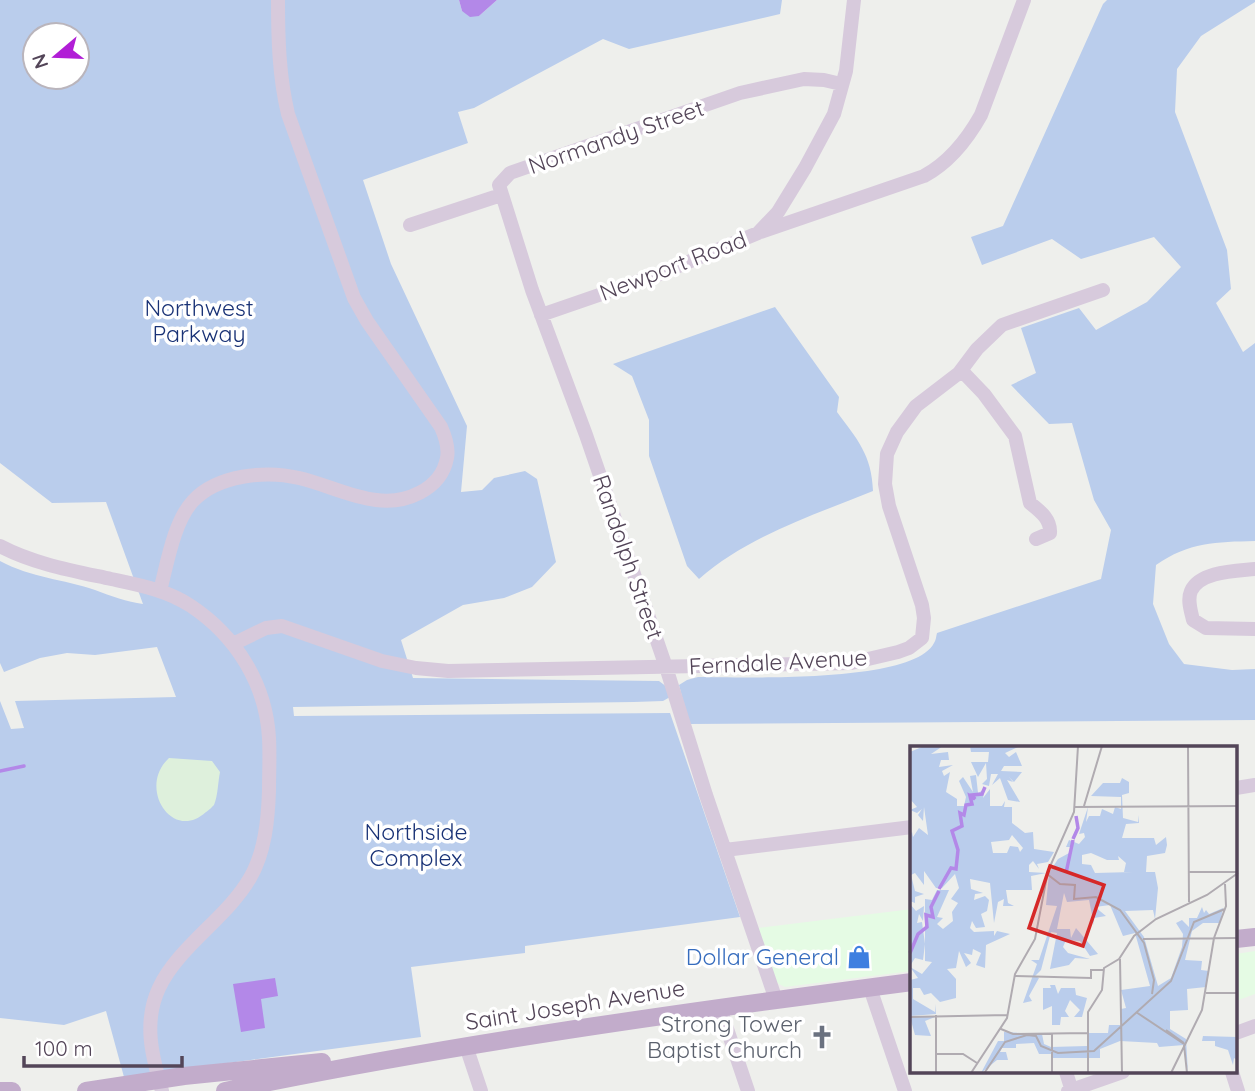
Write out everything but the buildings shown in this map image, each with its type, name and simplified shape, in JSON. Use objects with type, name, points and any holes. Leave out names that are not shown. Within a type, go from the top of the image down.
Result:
[{"type":"main road","name":"Saint Joseph Avenue","points":[[225,1091],[466,1046],[910,982]]},
{"type":"main road","name":"Saint Joseph Avenue","points":[[86,1091],[295,1077]]},
{"type":"main road","points":[[0,1090],[12,1091]]},
{"type":"street","points":[[160,591],[183,516],[192,501],[208,489],[239,478],[279,475],[375,500],[411,498],[429,487],[441,474],[447,457],[446,440],[441,426],[354,298],[285,101],[279,58],[278,0]]},
{"type":"street","name":"Newport Road","points":[[541,315],[657,275],[758,233],[778,212],[834,114],[850,46],[855,0]]},
{"type":"street","points":[[758,233],[924,176],[947,160],[972,131],[981,115],[1024,0]]},
{"type":"street","name":"Normandy Street","points":[[501,195],[499,185],[510,173],[740,93],[804,79],[841,84]]},
{"type":"street","points":[[410,225],[501,195]]},
{"type":"street","name":"Randolph Street","points":[[501,195],[666,667],[776,1000]]},
{"type":"street","name":"Ferndale Avenue","points":[[233,644],[266,628],[282,626],[382,661],[448,671],[851,663],[909,648],[922,638],[925,618],[889,506],[885,484],[890,444],[916,406],[961,370],[977,349],[1002,325],[1103,290]]},
{"type":"street","points":[[961,370],[984,394],[1014,436],[1030,503],[1024,520]]},
{"type":"street","points":[[1030,503],[1043,513],[1051,527],[1050,533],[1036,539]]},
{"type":"street","points":[[0,546],[43,563],[160,591],[192,607],[223,631],[245,660],[258,685],[266,710],[269,738],[267,821],[261,853],[251,878],[217,920],[179,959],[160,986],[151,1012],[150,1037],[160,1086]]},
{"type":"street","points":[[1255,569],[1230,571],[1207,578],[1197,583],[1189,601],[1193,620],[1206,628],[1255,629]]},
{"type":"street","points":[[725,850],[910,827]]},
{"type":"street","points":[[870,988],[905,1091]]},
{"type":"street","points":[[720,1008],[748,1091]]},
{"type":"street","points":[[1238,1032],[1255,1026]]},
{"type":"street","points":[[466,1046],[481,1091]]},
{"type":"street","points":[[1067,1074],[1071,1091],[1118,1074]]},
{"type":"street","points":[[1233,1074],[1238,1091]]},
{"type":"shaded area","points":[[459,0],[497,0],[479,16],[470,17],[462,11]]},
{"type":"shaded area","points":[[910,909],[910,971],[785,987],[775,982],[758,928]]},
{"type":"shaded area","points":[[1255,951],[1255,994],[1238,1000],[1238,954]]},
{"type":"shaded area","points":[[275,978],[278,996],[261,999],[265,1028],[241,1032],[233,984]]},
{"type":"green space","points":[[0,0],[459,0],[462,11],[479,16],[497,0],[782,0],[780,14],[629,49],[603,39],[474,108],[458,112],[468,143],[363,180],[391,264],[467,426],[461,492],[482,490],[494,478],[525,471],[537,479],[556,562],[532,587],[504,598],[463,605],[401,640],[413,678],[659,681],[667,687],[670,697],[663,701],[634,702],[293,707],[294,716],[670,713],[740,917],[525,946],[525,953],[411,967],[421,1037],[124,1077],[106,1011],[64,1025],[0,1018],[0,701],[11,729],[24,728],[15,701],[176,697],[157,647],[95,655],[67,653],[40,658],[4,672],[0,663],[0,561],[36,575],[143,604],[106,502],[52,503],[0,463]]},
{"type":"green space","points":[[1107,0],[1255,0],[1201,36],[1177,69],[1175,112],[1227,250],[1231,289],[1216,303],[1243,352],[1255,343],[1255,541],[1203,545],[1168,557],[1156,565],[1153,604],[1169,644],[1184,664],[1232,670],[1255,669],[1255,720],[689,724],[679,685],[687,680],[698,677],[824,675],[894,666],[920,656],[934,643],[937,633],[1101,579],[1111,530],[1094,500],[1072,423],[1049,424],[1011,385],[1036,373],[1021,328],[1079,308],[1096,330],[1147,302],[1181,267],[1154,237],[1081,259],[1052,239],[982,265],[971,237],[1003,226]]},
{"type":"green space","points":[[775,307],[839,397],[837,412],[857,439],[866,457],[873,491],[760,539],[739,550],[699,579],[687,566],[649,456],[649,420],[632,376],[613,364]]},
{"type":"sand","points":[[169,758],[212,761],[220,772],[214,805],[193,820],[181,821],[171,816],[163,808],[158,796],[156,783],[160,770]]},
{"type":"waterway","points":[[0,771],[24,766]]},
{"type":"place","name":"Dollar General","points":[[859,957]]},
{"type":"place","name":"Strong Tower Baptist Church","points":[[822,1037]]},
{"type":"park label","name":"Northwest Parkway","points":[[199,321]]},
{"type":"park label","name":"Northside Complex","points":[[416,845]]}]
